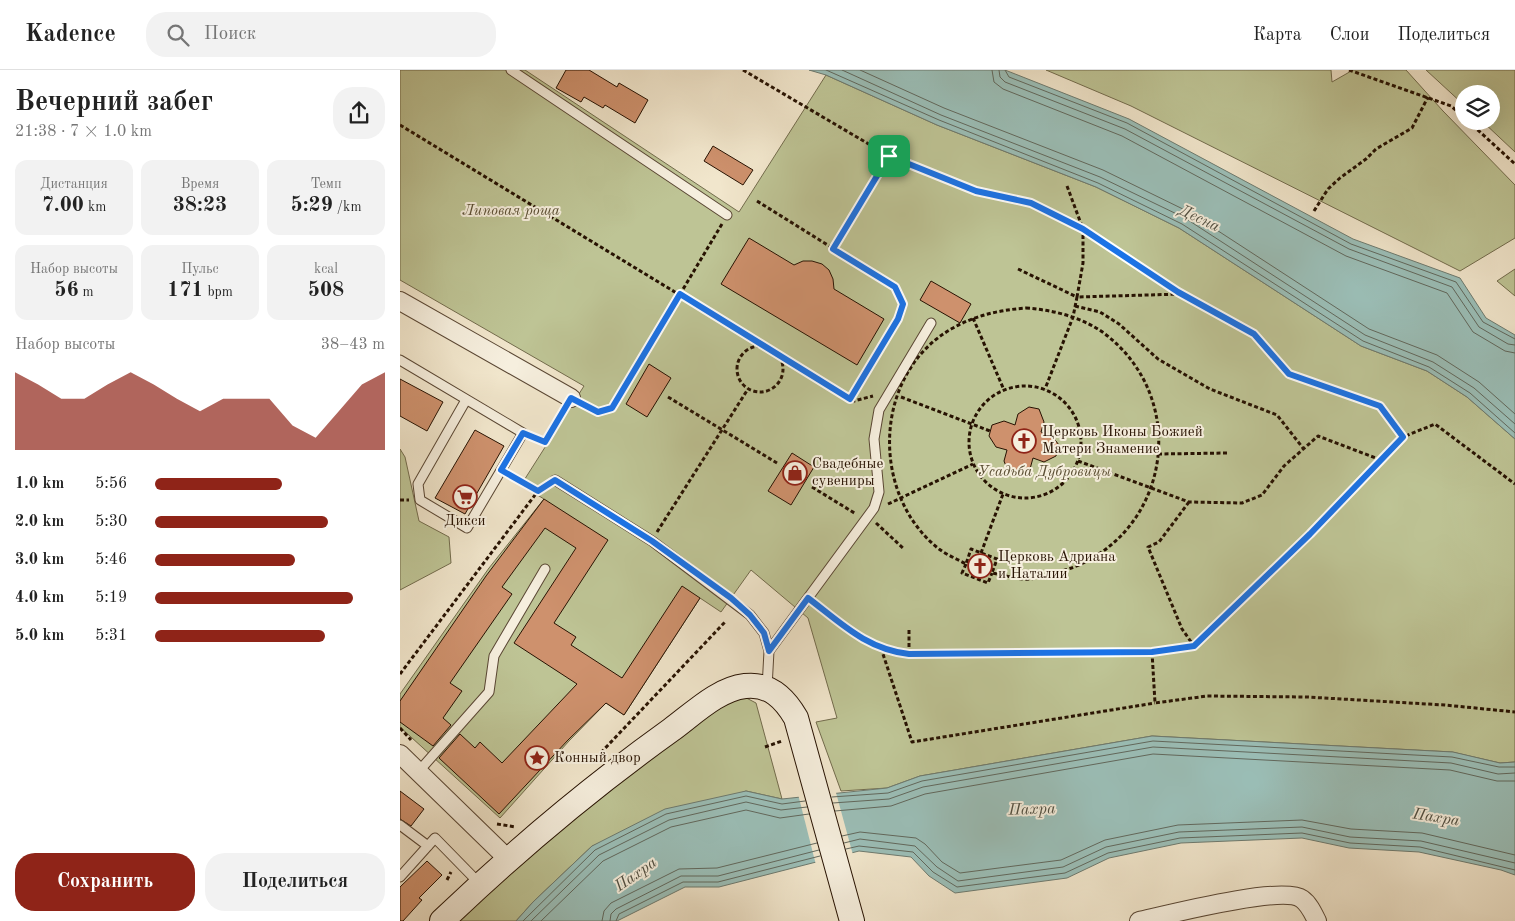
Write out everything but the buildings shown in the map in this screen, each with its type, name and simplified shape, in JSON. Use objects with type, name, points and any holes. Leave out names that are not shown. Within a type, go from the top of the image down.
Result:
[{"type":"main road","points":[[442,921],[508,859],[642,750],[711,700],[730,690],[746,686],[767,688],[784,699],[852,921]]},
{"type":"street","points":[[400,301],[571,398]]},
{"type":"street","points":[[400,754],[508,859]]},
{"type":"street","points":[[1139,921],[1262,896],[1286,895],[1301,898],[1313,912],[1317,921]]},
{"type":"lane","points":[[511,70],[727,215]]},
{"type":"lane","points":[[769,651],[874,508],[879,492],[874,439],[879,410],[931,323]]},
{"type":"lane","points":[[400,360],[523,433],[467,528],[420,500],[418,484],[466,400]]},
{"type":"lane","points":[[555,480],[652,541],[750,615],[764,633],[769,651],[767,688]]},
{"type":"lane","points":[[419,772],[489,692],[494,656],[545,569]]},
{"type":"lane","points":[[400,825],[428,846]]},
{"type":"lane","points":[[400,877],[435,838],[480,884]]},
{"type":"path","points":[[742,70],[889,156],[976,191],[1031,203],[1083,229],[1183,294],[1254,334],[1289,374],[1380,406],[1403,437]]},
{"type":"path","points":[[1349,70],[1428,97],[1455,109]]},
{"type":"path","points":[[1314,212],[1328,189],[1340,178],[1366,159],[1376,148],[1412,128],[1428,97]]},
{"type":"path","points":[[400,125],[854,401]]},
{"type":"path","points":[[1478,130],[1515,164]]},
{"type":"path","points":[[833,249],[889,156]]},
{"type":"path","points":[[1045,389],[1073,317],[1083,263],[1083,229],[1068,186]]},
{"type":"path","points":[[757,201],[895,287],[903,304],[898,319],[850,399]]},
{"type":"path","points":[[523,433],[545,442],[571,398],[598,412],[612,408],[727,215]]},
{"type":"path","points":[[1018,269],[1077,297],[1183,294]]},
{"type":"path","points":[[1075,306],[1100,312],[1120,324],[1158,359],[1210,389],[1277,415],[1303,448]]},
{"type":"path","points":[[966,564],[939,549],[914,522],[901,499],[892,474],[889,447],[890,420],[897,396],[911,368],[929,346],[952,328],[973,318],[1001,310],[1026,308],[1050,310],[1073,317],[1100,331],[1123,351],[1141,375],[1153,403],[1159,433],[1158,454],[1152,488],[1133,523],[1108,549],[1078,567],[1029,579],[992,573]]},
{"type":"path","points":[[973,318],[1004,390]]},
{"type":"path","points":[[767,348],[753,348],[741,356],[737,371],[742,384],[748,389],[763,392],[776,385],[782,372],[782,364],[774,352]]},
{"type":"path","points":[[1031,386],[1045,389],[1058,396],[1076,418],[1080,432],[1081,447],[1078,461],[1064,483],[1053,491],[1027,498],[1003,494],[985,481],[973,464],[969,443],[972,423],[979,409],[990,398],[1004,390],[1031,386]]},
{"type":"path","points":[[652,541],[748,389]]},
{"type":"path","points":[[897,396],[990,430]]},
{"type":"path","points":[[668,397],[777,463]]},
{"type":"path","points":[[808,598],[862,639],[881,648],[909,654],[1152,652],[1194,646],[1310,534],[1403,437],[1435,424],[1515,484]]},
{"type":"path","points":[[1078,461],[1189,502],[1242,503],[1262,495],[1284,466],[1318,436],[1381,460]]},
{"type":"path","points":[[1158,454],[1229,453]]},
{"type":"path","points":[[874,508],[901,499],[973,464]]},
{"type":"path","points":[[501,470],[538,491]]},
{"type":"path","points":[[400,674],[538,491],[555,480]]},
{"type":"path","points":[[981,553],[1003,494]]},
{"type":"path","points":[[1189,502],[1159,542],[1148,547],[1182,629],[1194,646]]},
{"type":"path","points":[[971,549],[981,553],[997,559],[988,583],[962,573],[971,549]]},
{"type":"path","points":[[588,766],[725,622]]},
{"type":"path","points":[[908,630],[909,654]]},
{"type":"path","points":[[881,648],[912,742],[1155,702],[1207,696],[1307,697],[1445,705],[1515,712]]},
{"type":"path","points":[[1152,652],[1155,702]]},
{"type":"path","points":[[766,747],[794,732]]},
{"type":"path","points":[[474,826],[482,817],[500,825],[521,827]]},
{"type":"path","points":[[447,880],[456,858]]},
{"type":"green space","name":"Усадьба Дубровицы","points":[[400,70],[525,70],[739,212],[826,75],[937,125],[1096,187],[1179,228],[1361,346],[1427,371],[1467,397],[1515,439],[1515,762],[1500,763],[1452,752],[1152,736],[920,776],[887,788],[841,791],[816,722],[837,718],[808,618],[751,570],[721,612],[700,598],[624,715],[606,703],[500,818],[400,727],[400,694],[489,568],[544,499],[521,485],[584,386],[400,280]]},
{"type":"green space","points":[[1046,70],[1331,70],[1332,82],[1353,70],[1406,70],[1455,123],[1455,130],[1461,130],[1515,185],[1515,238],[1460,271],[1131,106]]},
{"type":"green space","points":[[1426,70],[1515,70],[1515,152],[1492,130],[1500,130],[1500,85],[1455,85],[1455,97]]},
{"type":"green space","points":[[1515,269],[1515,296],[1497,281]]},
{"type":"green space","points":[[400,449],[405,457],[419,521],[449,537],[451,563],[400,590]]},
{"type":"green space","points":[[731,690],[756,703],[782,799],[746,791],[592,846],[533,902],[516,921],[442,921]]},
{"type":"water","name":"Десна","points":[[809,70],[1005,70],[1129,119],[1353,239],[1460,278],[1486,318],[1515,335],[1515,439],[1467,397],[1427,371],[1361,346],[1179,228],[1096,187],[937,125],[826,75]]},
{"type":"water","name":"Пахра","points":[[1152,736],[1453,752],[1500,763],[1515,762],[1515,875],[1501,870],[1419,852],[1349,848],[1302,838],[1181,843],[1109,858],[1067,878],[955,893],[929,876],[911,857],[859,851],[719,887],[685,887],[617,921],[516,921],[533,902],[592,846],[665,809],[746,791],[782,799],[887,788],[920,776]]},
{"type":"pier","points":[[835,789],[853,855],[816,865],[798,794]]},
{"type":"place","name":"Церковь Иконы Божией Матери Знамение","points":[[1024,441]]},
{"type":"place","name":"Свадебные сувениры","points":[[795,473]]},
{"type":"place","name":"Дикси","points":[[465,497]]},
{"type":"place","name":"Церковь Адриана и Наталии","points":[[980,566]]},
{"type":"place","name":"Конный двор","points":[[537,758]]},
{"type":"route","points":[[889,156],[976,191],[1031,203],[1083,229],[1178,292],[1254,334],[1289,374],[1334,388],[1380,406],[1403,437],[1310,534],[1194,646],[1152,652],[909,654],[893,652],[862,639],[808,598],[769,651],[764,633],[750,615],[731,598],[652,541],[555,480],[538,491],[501,470],[523,433],[545,442],[571,398],[598,412],[612,408],[680,294],[850,399],[898,319],[903,304],[895,287],[833,249],[889,156]]},
{"type":"park label","name":"Липовая роща","points":[[511,211]]}]
